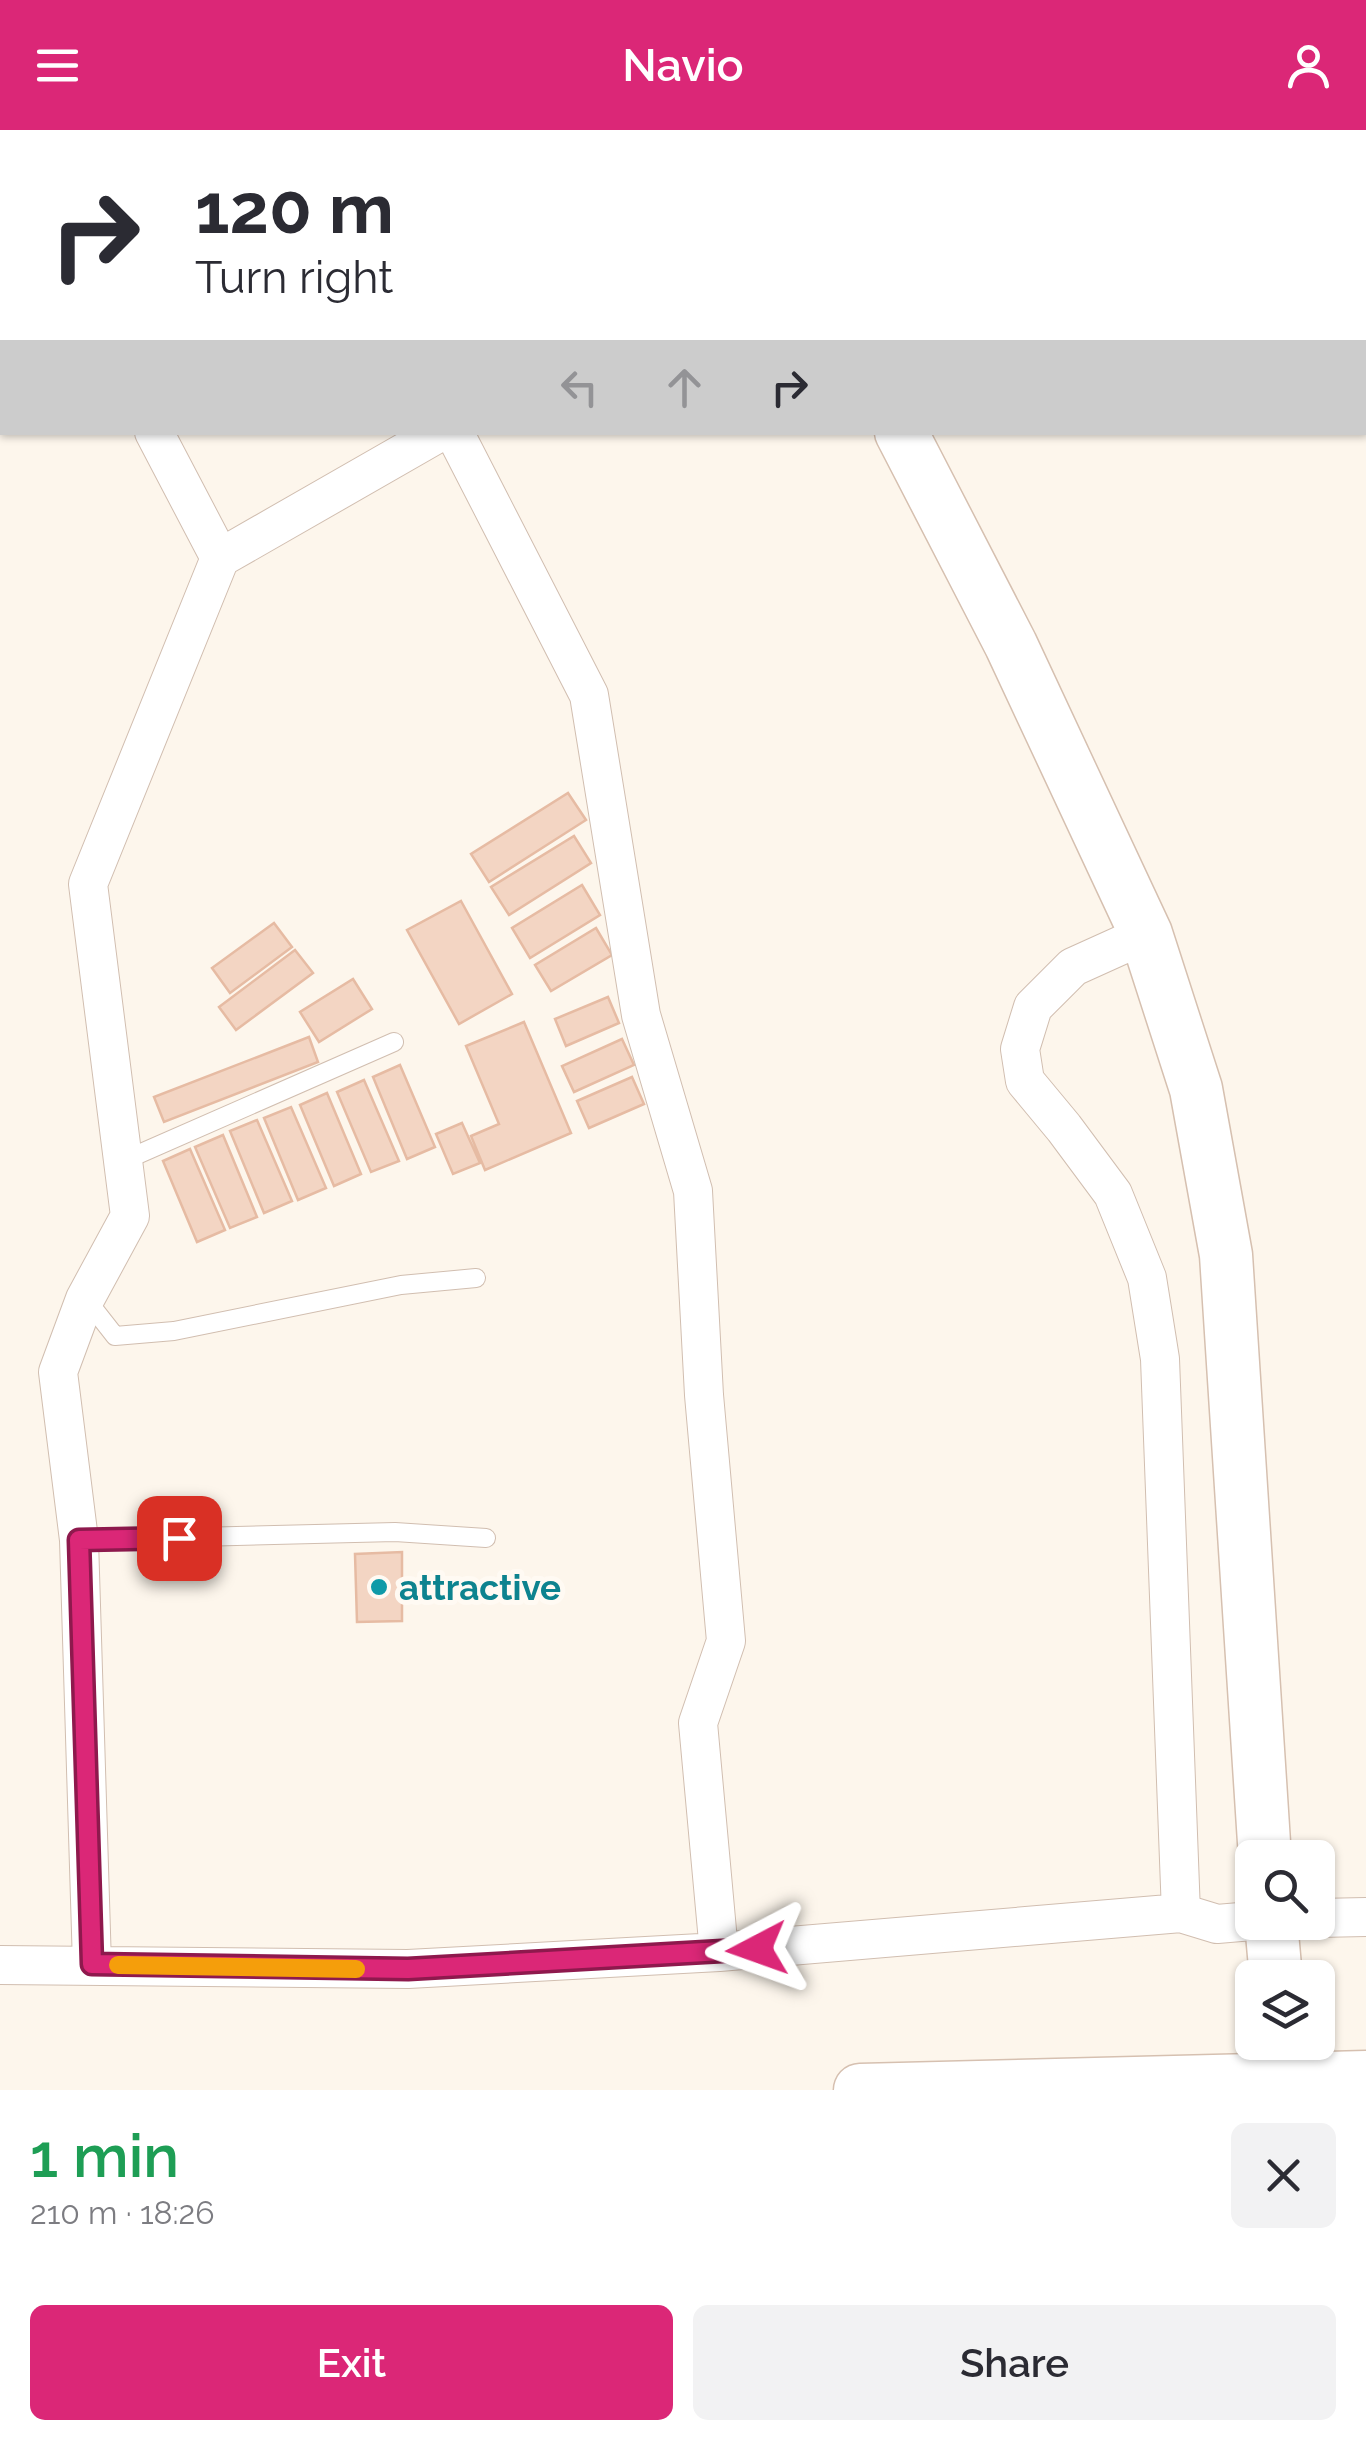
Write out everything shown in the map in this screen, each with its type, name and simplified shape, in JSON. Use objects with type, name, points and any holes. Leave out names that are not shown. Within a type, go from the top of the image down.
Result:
[{"type":"street","points":[[156,435],[220,558]]},
{"type":"street","points":[[92,1964],[79,1540],[58,1372],[85,1299],[130,1216],[88,884],[220,558],[435,435]]},
{"type":"street","points":[[456,435],[589,696],[641,1014],[693,1190],[704,1395],[726,1641],[698,1723],[719,1952]]},
{"type":"street","points":[[903,435],[1011,644],[1146,934],[1196,1089],[1226,1255],[1264,1840]]},
{"type":"street","points":[[1146,934],[1073,967],[1033,1007],[1020,1049],[1025,1081],[1113,1194],[1147,1278],[1160,1360],[1181,1913]]},
{"type":"street","points":[[0,1965],[408,1969],[719,1952],[1181,1913],[1217,1924],[1235,1922]]},
{"type":"street","points":[[1335,1918],[1366,1917]]},
{"type":"street","points":[[860,2090],[1287,2070],[1366,2077]]},
{"type":"lane","points":[[123,1160],[394,1042]]},
{"type":"lane","points":[[85,1299],[115,1336],[174,1331],[401,1285],[476,1278]]},
{"type":"lane","points":[[79,1540],[395,1532],[486,1538]]},
{"type":"building","points":[[568,793],[586,820],[489,882],[471,854]]},
{"type":"building","points":[[574,836],[591,863],[509,915],[491,887]]},
{"type":"building","points":[[582,885],[600,915],[530,958],[512,928]]},
{"type":"building","points":[[461,901],[512,994],[459,1024],[407,930]]},
{"type":"building","points":[[274,923],[292,947],[230,993],[212,968]]},
{"type":"building","points":[[596,928],[612,955],[551,991],[535,965]]},
{"type":"building","points":[[295,950],[313,973],[236,1030],[219,1007]]},
{"type":"building","points":[[353,979],[372,1009],[319,1042],[300,1012]]},
{"type":"building","points":[[608,997],[619,1023],[566,1046],[555,1019]]},
{"type":"building","points":[[524,1022],[571,1133],[485,1170],[471,1136],[499,1124],[466,1046]]},
{"type":"building","points":[[309,1037],[318,1062],[164,1122],[154,1097]]},
{"type":"building","points":[[622,1039],[634,1065],[574,1092],[562,1066]]},
{"type":"building","points":[[400,1065],[435,1147],[407,1159],[373,1077]]},
{"type":"building","points":[[632,1077],[644,1104],[589,1128],[577,1101]]},
{"type":"building","points":[[364,1080],[399,1161],[371,1172],[337,1092]]},
{"type":"building","points":[[327,1093],[361,1174],[334,1186],[300,1105]]},
{"type":"building","points":[[291,1107],[326,1188],[298,1200],[264,1118]]},
{"type":"building","points":[[257,1120],[292,1201],[264,1213],[230,1131]]},
{"type":"building","points":[[462,1123],[480,1163],[453,1174],[436,1134]]},
{"type":"building","points":[[223,1135],[257,1217],[230,1228],[195,1147]]},
{"type":"building","points":[[190,1149],[225,1230],[197,1242],[163,1161]]},
{"type":"building","name":"attractive","points":[[402,1552],[402,1621],[357,1622],[355,1554]]},
{"type":"slow traffic","points":[[118,1965],[356,1969]]},
{"type":"place","name":"attractive","points":[[379,1587]]},
{"type":"route","points":[[179,1538],[79,1540],[92,1964],[408,1969],[757,1949]]}]
